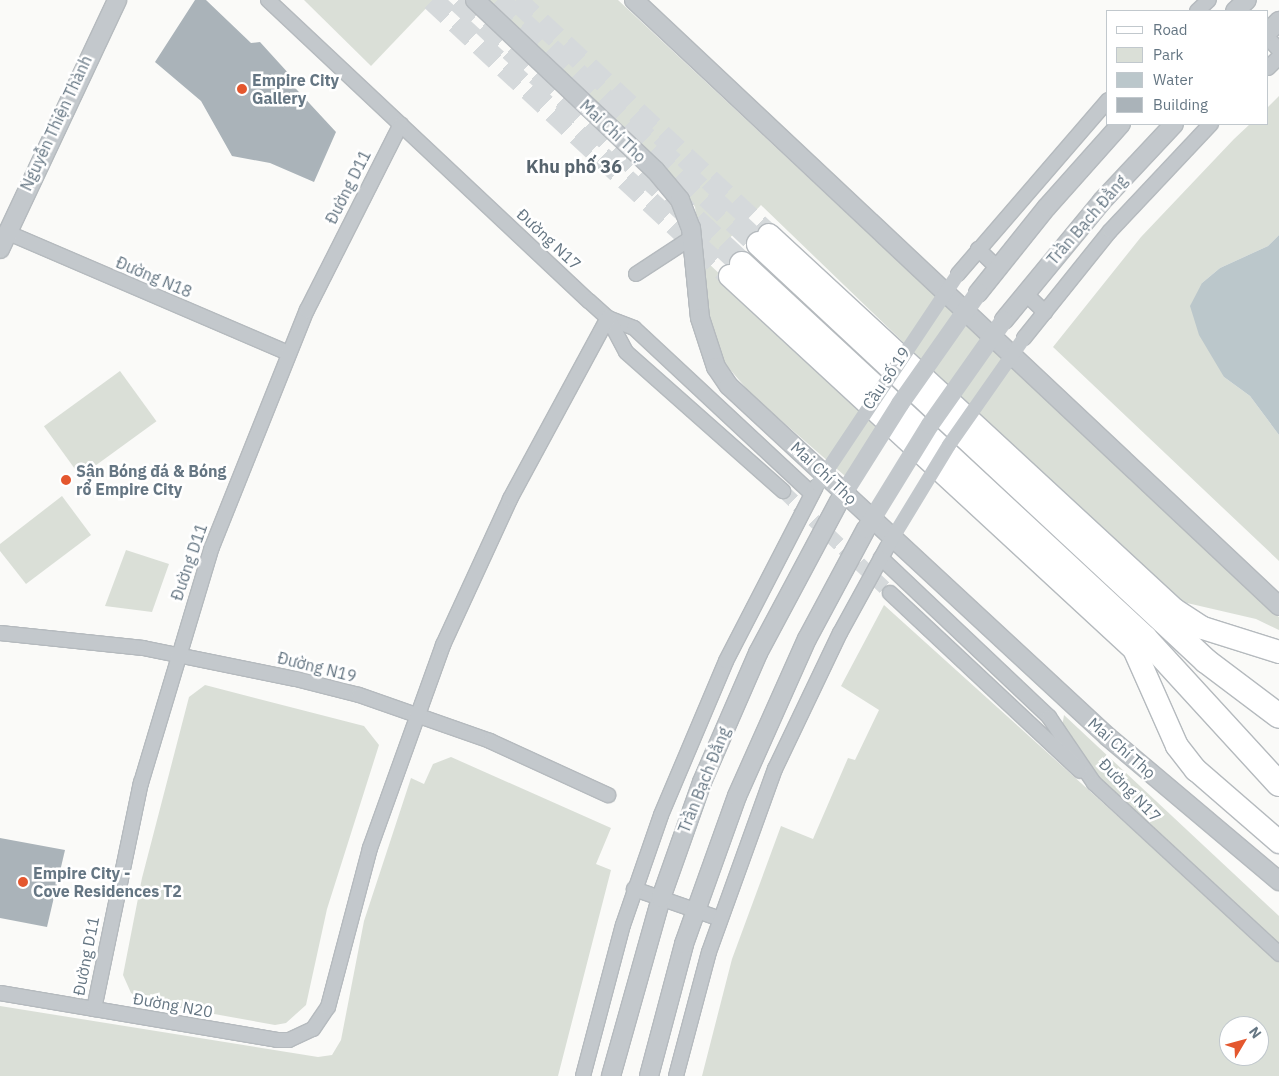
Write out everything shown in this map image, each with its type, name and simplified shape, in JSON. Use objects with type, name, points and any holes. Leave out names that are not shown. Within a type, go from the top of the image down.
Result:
[{"type":"highway","points":[[764,239],[1206,661],[1279,716]]},
{"type":"highway","points":[[736,270],[1144,638],[1279,784]]},
{"type":"main road","points":[[764,239],[1175,610],[1203,628],[1279,652]]},
{"type":"main road","points":[[736,270],[1134,649],[1176,746],[1196,770],[1279,842]]},
{"type":"street","name":"Nguyễn Thiện Thành","points":[[0,249],[6,232],[117,0]]},
{"type":"street","name":"Đường N17","points":[[268,0],[608,318],[634,328],[815,489]]},
{"type":"street","name":"Mai Chí Thọ","points":[[475,0],[670,187],[687,213],[700,318],[716,368],[729,386],[1108,737],[1279,880]]},
{"type":"street","points":[[634,0],[1279,606]]},
{"type":"street","points":[[1198,10],[1209,0]]},
{"type":"street","points":[[1269,31],[1279,21]]},
{"type":"street","points":[[1269,39],[1279,50]]},
{"type":"street","points":[[1269,67],[1279,57]]},
{"type":"street","name":"Cầu số 19","points":[[583,1076],[634,889],[726,661],[815,489],[958,274],[1106,102]]},
{"type":"street","name":"Đường D11","points":[[94,1009],[130,828],[177,653],[228,502],[288,353],[334,253],[401,124]]},
{"type":"street","points":[[978,249],[998,268],[1121,125]]},
{"type":"street","name":"Trần Bạch Đằng","points":[[696,910],[770,717],[866,528],[930,425],[1004,320],[1025,293],[1173,125]]},
{"type":"street","points":[[676,1076],[720,919],[783,750],[884,553],[949,444],[1024,338],[1110,231],[1209,125]]},
{"type":"street","name":"Đường N18","points":[[6,232],[288,353]]},
{"type":"street","points":[[636,274],[691,238]]},
{"type":"street","name":"Cầu số 19","points":[[839,501],[900,404],[978,293],[998,268]]},
{"type":"street","points":[[1025,293],[1044,312]]},
{"type":"street","points":[[608,318],[626,352],[783,491]]},
{"type":"street","name":"Đường N20","points":[[0,993],[290,1040],[313,1029],[328,1007],[367,857],[416,714],[510,499],[608,318]]},
{"type":"street","name":"Trần Bạch Đằng","points":[[611,1076],[661,898],[702,782],[739,696],[781,607],[839,501]]},
{"type":"street","name":"Đường N17","points":[[884,553],[1049,717],[1094,783],[1279,954]]},
{"type":"street","points":[[890,593],[1094,783]]},
{"type":"street","name":"Đường N19","points":[[0,634],[177,653],[296,679],[416,714],[490,741],[608,795]]},
{"type":"street","points":[[634,889],[720,919]]},
{"type":"street","points":[[649,1076],[696,910]]},
{"type":"green space","points":[[304,0],[434,0],[371,66]]},
{"type":"green space","points":[[485,0],[618,0],[1279,617],[1279,630],[1256,619],[1174,600],[1154,584],[761,205],[707,262],[886,431],[845,476],[752,395],[727,366],[711,338],[695,207],[688,196],[669,172]]},
{"type":"green space","points":[[1279,96],[1279,235],[1268,246],[1220,268],[1202,283],[1224,377],[1250,396],[1279,435],[1279,561],[1053,347],[1141,237],[1234,139],[1249,125],[1269,125],[1269,106]]},
{"type":"green space","points":[[120,371],[156,421],[80,476],[44,426]]},
{"type":"green space","points":[[62,496],[91,535],[26,584],[0,551],[0,544]]},
{"type":"green space","points":[[126,550],[169,564],[152,612],[105,606]]},
{"type":"green space","points":[[884,605],[1279,962],[1279,1076],[702,1076],[732,959],[781,826],[813,839],[848,758],[855,760],[879,710],[841,686]]},
{"type":"green space","points":[[205,685],[364,726],[379,745],[327,909],[306,1005],[286,1023],[275,1025],[148,1002],[131,993],[123,975],[142,878],[189,697]]},
{"type":"green space","points":[[1064,715],[1279,916],[1279,947],[1098,780],[1062,727]]},
{"type":"green space","points":[[451,757],[611,828],[596,864],[611,870],[558,1076],[0,1076],[0,1006],[318,1057],[332,1055],[341,1040],[364,921],[411,778],[424,784],[433,764]]},
{"type":"water","points":[[1279,235],[1279,435],[1250,396],[1224,377],[1199,335],[1190,306],[1202,283],[1220,268],[1268,246]]},
{"type":"building","name":"Empire City Gallery","points":[[195,0],[206,0],[251,43],[260,42],[290,75],[285,77],[336,132],[314,182],[270,163],[232,156],[201,101],[155,62]]},
{"type":"building","name":"Empire City - Cove Residences T2","points":[[0,838],[65,850],[47,927],[0,918]]},
{"type":"tunnel","points":[[432,0],[730,276]]},
{"type":"tunnel","points":[[458,0],[742,264]]},
{"type":"tunnel","points":[[497,0],[759,244]]},
{"type":"tunnel","points":[[516,0],[769,235]]},
{"type":"tunnel","points":[[783,491],[890,593]]},
{"type":"place","name":"Empire City Gallery","points":[[242,89]]},
{"type":"place","name":"Sân Bóng đá & Bóng rổ Empire City","points":[[66,480]]},
{"type":"place","name":"Empire City - Cove Residences T2","points":[[23,882]]},
{"type":"district","name":"Khu phố 36","points":[[574,167]]}]
